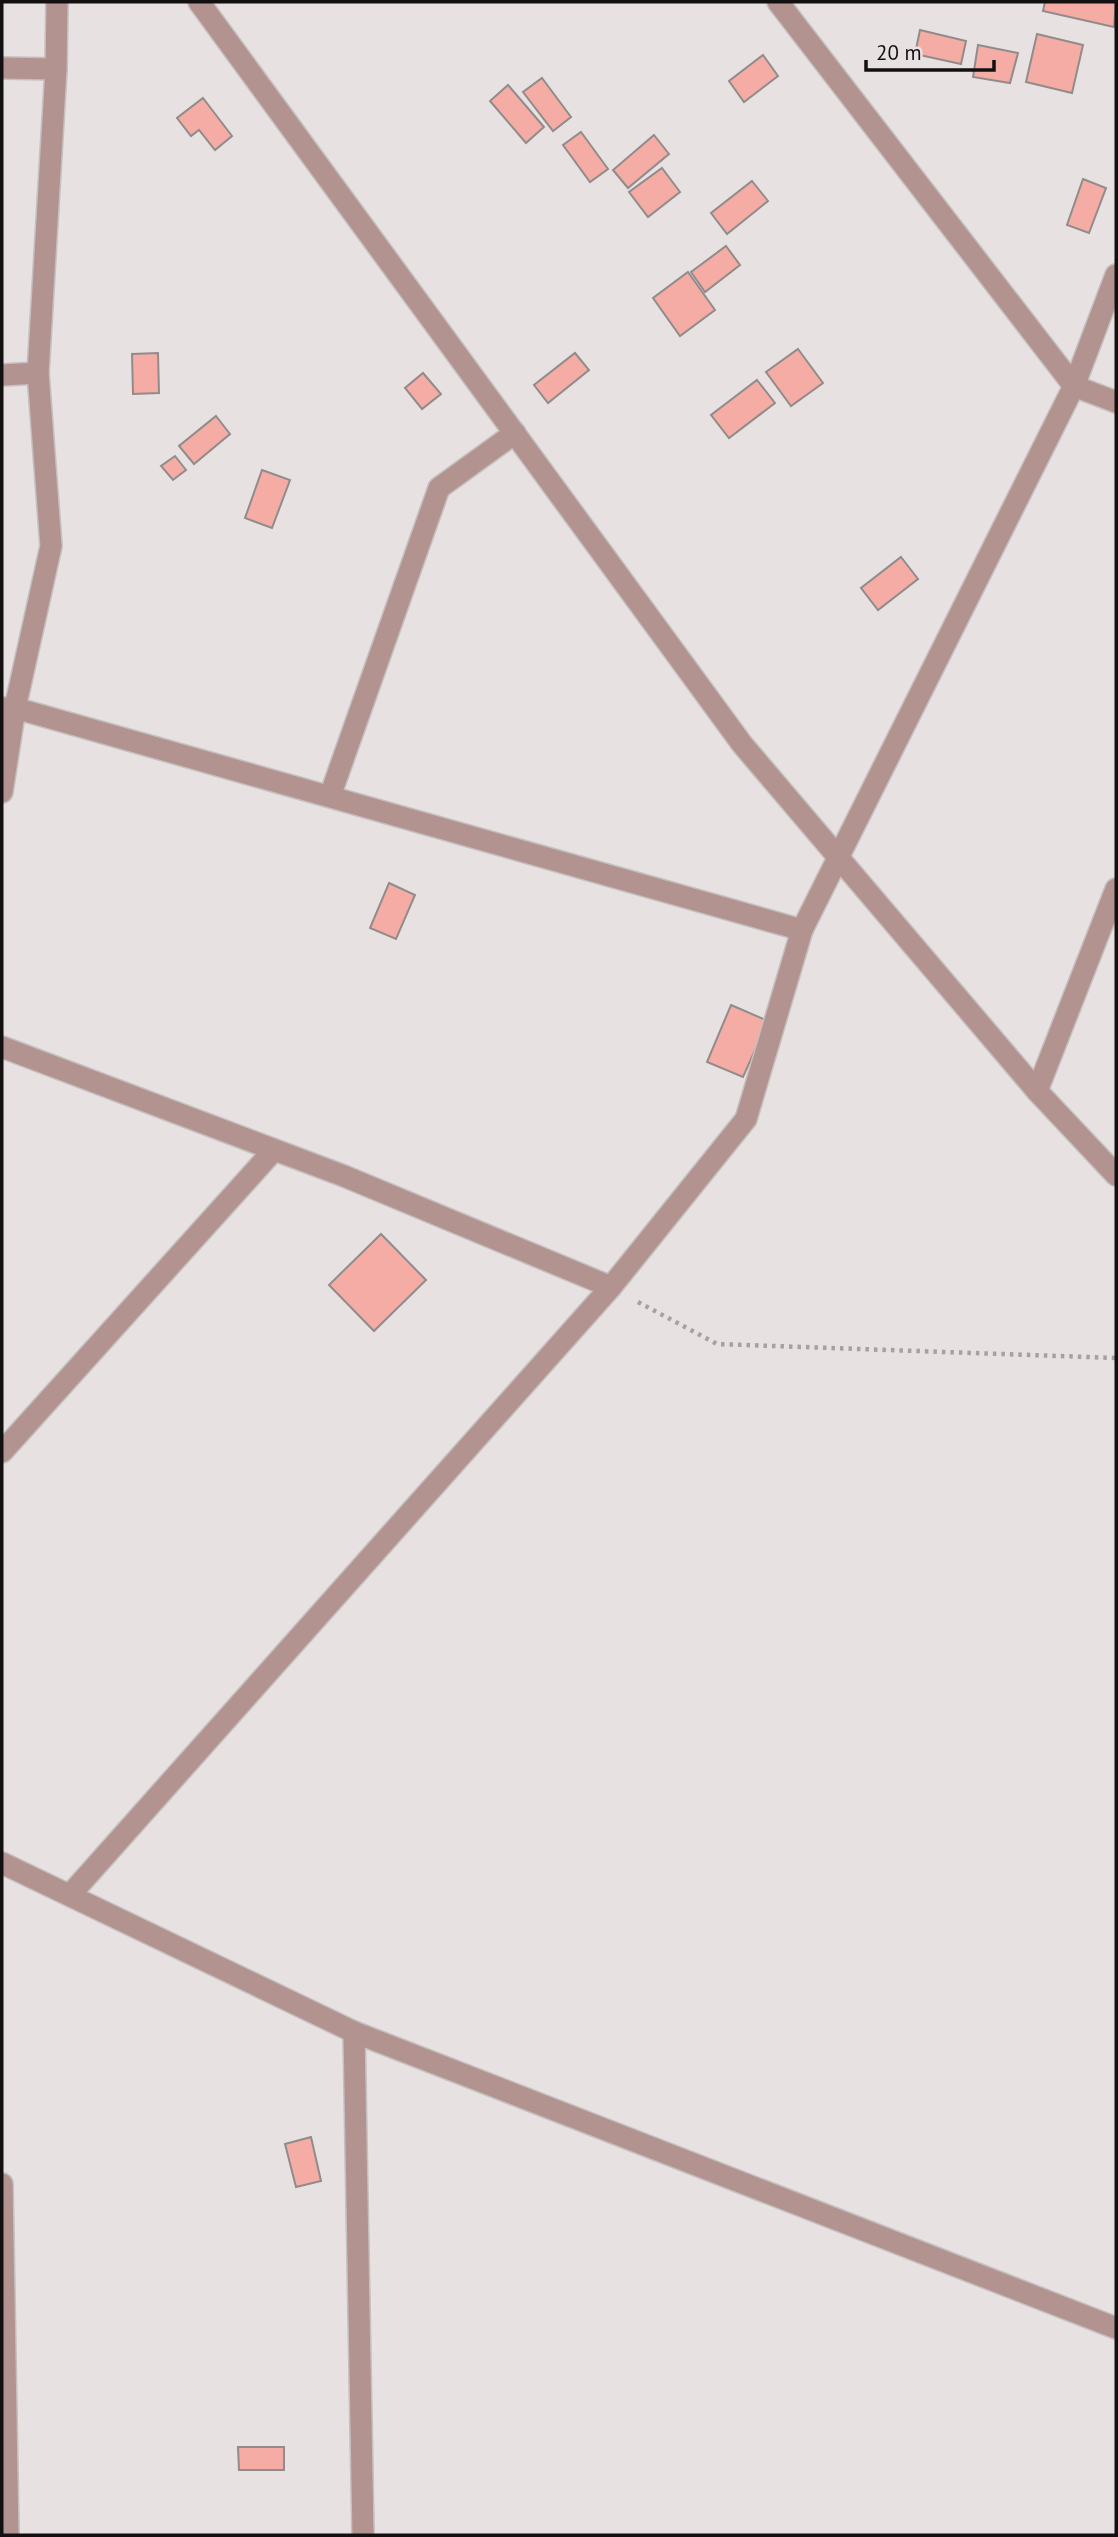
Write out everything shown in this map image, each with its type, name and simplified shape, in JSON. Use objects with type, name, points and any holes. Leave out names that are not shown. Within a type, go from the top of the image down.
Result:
[{"type":"street","points":[[2,792],[8,708],[51,546],[38,373],[56,69],[57,2]]},
{"type":"street","points":[[199,2],[742,744],[1037,1091],[1116,1175]]},
{"type":"street","points":[[779,2],[1074,386],[1116,402]]},
{"type":"street","points":[[2,68],[56,69]]},
{"type":"street","points":[[70,1895],[611,1287],[747,1119],[802,930],[1074,386],[1116,275]]},
{"type":"street","points":[[2,375],[38,373]]},
{"type":"street","points":[[330,796],[439,488],[515,433]]},
{"type":"street","points":[[8,708],[802,930]]},
{"type":"street","points":[[1037,1091],[1116,889]]},
{"type":"street","points":[[2,1047],[274,1150],[611,1287]]},
{"type":"street","points":[[2,1452],[274,1150]]},
{"type":"street","points":[[2,1863],[354,2032],[1116,2328]]},
{"type":"street","points":[[354,2032],[363,2535]]},
{"type":"street","points":[[2,2184],[8,2535]]},
{"type":"path","points":[[611,1287],[717,1344],[1116,1358]]},
{"type":"building","points":[[1045,2],[1116,2],[1114,27],[1043,11]]},
{"type":"building","points":[[920,30],[966,41],[961,64],[915,54]]},
{"type":"building","points":[[1037,34],[1083,45],[1072,93],[1026,82]]},
{"type":"building","points":[[978,45],[1018,53],[1010,83],[973,77]]},
{"type":"building","points":[[763,55],[778,76],[744,102],[729,81]]},
{"type":"building","points":[[542,78],[571,117],[553,131],[523,92]]},
{"type":"building","points":[[508,85],[544,127],[526,143],[490,101]]},
{"type":"building","points":[[203,98],[232,136],[215,150],[199,130],[191,136],[177,118]]},
{"type":"building","points":[[581,132],[608,169],[590,182],[563,145]]},
{"type":"building","points":[[654,135],[669,154],[628,188],[613,170]]},
{"type":"building","points":[[662,168],[680,192],[648,217],[629,192]]},
{"type":"building","points":[[1083,179],[1106,188],[1089,233],[1067,225]]},
{"type":"building","points":[[752,181],[768,201],[727,234],[711,213]]},
{"type":"building","points":[[726,246],[740,265],[705,292],[691,272]]},
{"type":"building","points":[[688,272],[715,310],[680,336],[653,298]]},
{"type":"building","points":[[798,349],[823,383],[791,406],[766,372]]},
{"type":"building","points":[[158,353],[159,393],[133,394],[132,354]]},
{"type":"building","points":[[575,353],[589,370],[548,403],[534,385]]},
{"type":"building","points":[[423,373],[441,394],[422,409],[405,388]]},
{"type":"building","points":[[757,380],[775,403],[729,438],[711,415]]},
{"type":"building","points":[[216,416],[230,434],[194,464],[179,446]]},
{"type":"building","points":[[175,456],[186,470],[173,480],[161,466]]},
{"type":"building","points":[[262,470],[290,480],[272,528],[245,518]]},
{"type":"building","points":[[901,557],[918,579],[878,610],[861,588]]},
{"type":"building","points":[[389,883],[415,895],[396,939],[370,928]]},
{"type":"building","points":[[731,1005],[768,1021],[743,1077],[707,1062]]},
{"type":"building","points":[[381,1234],[426,1280],[374,1331],[329,1285]]},
{"type":"building","points":[[311,2137],[321,2181],[296,2187],[285,2144]]},
{"type":"building","points":[[238,2447],[284,2447],[284,2470],[239,2470]]}]
